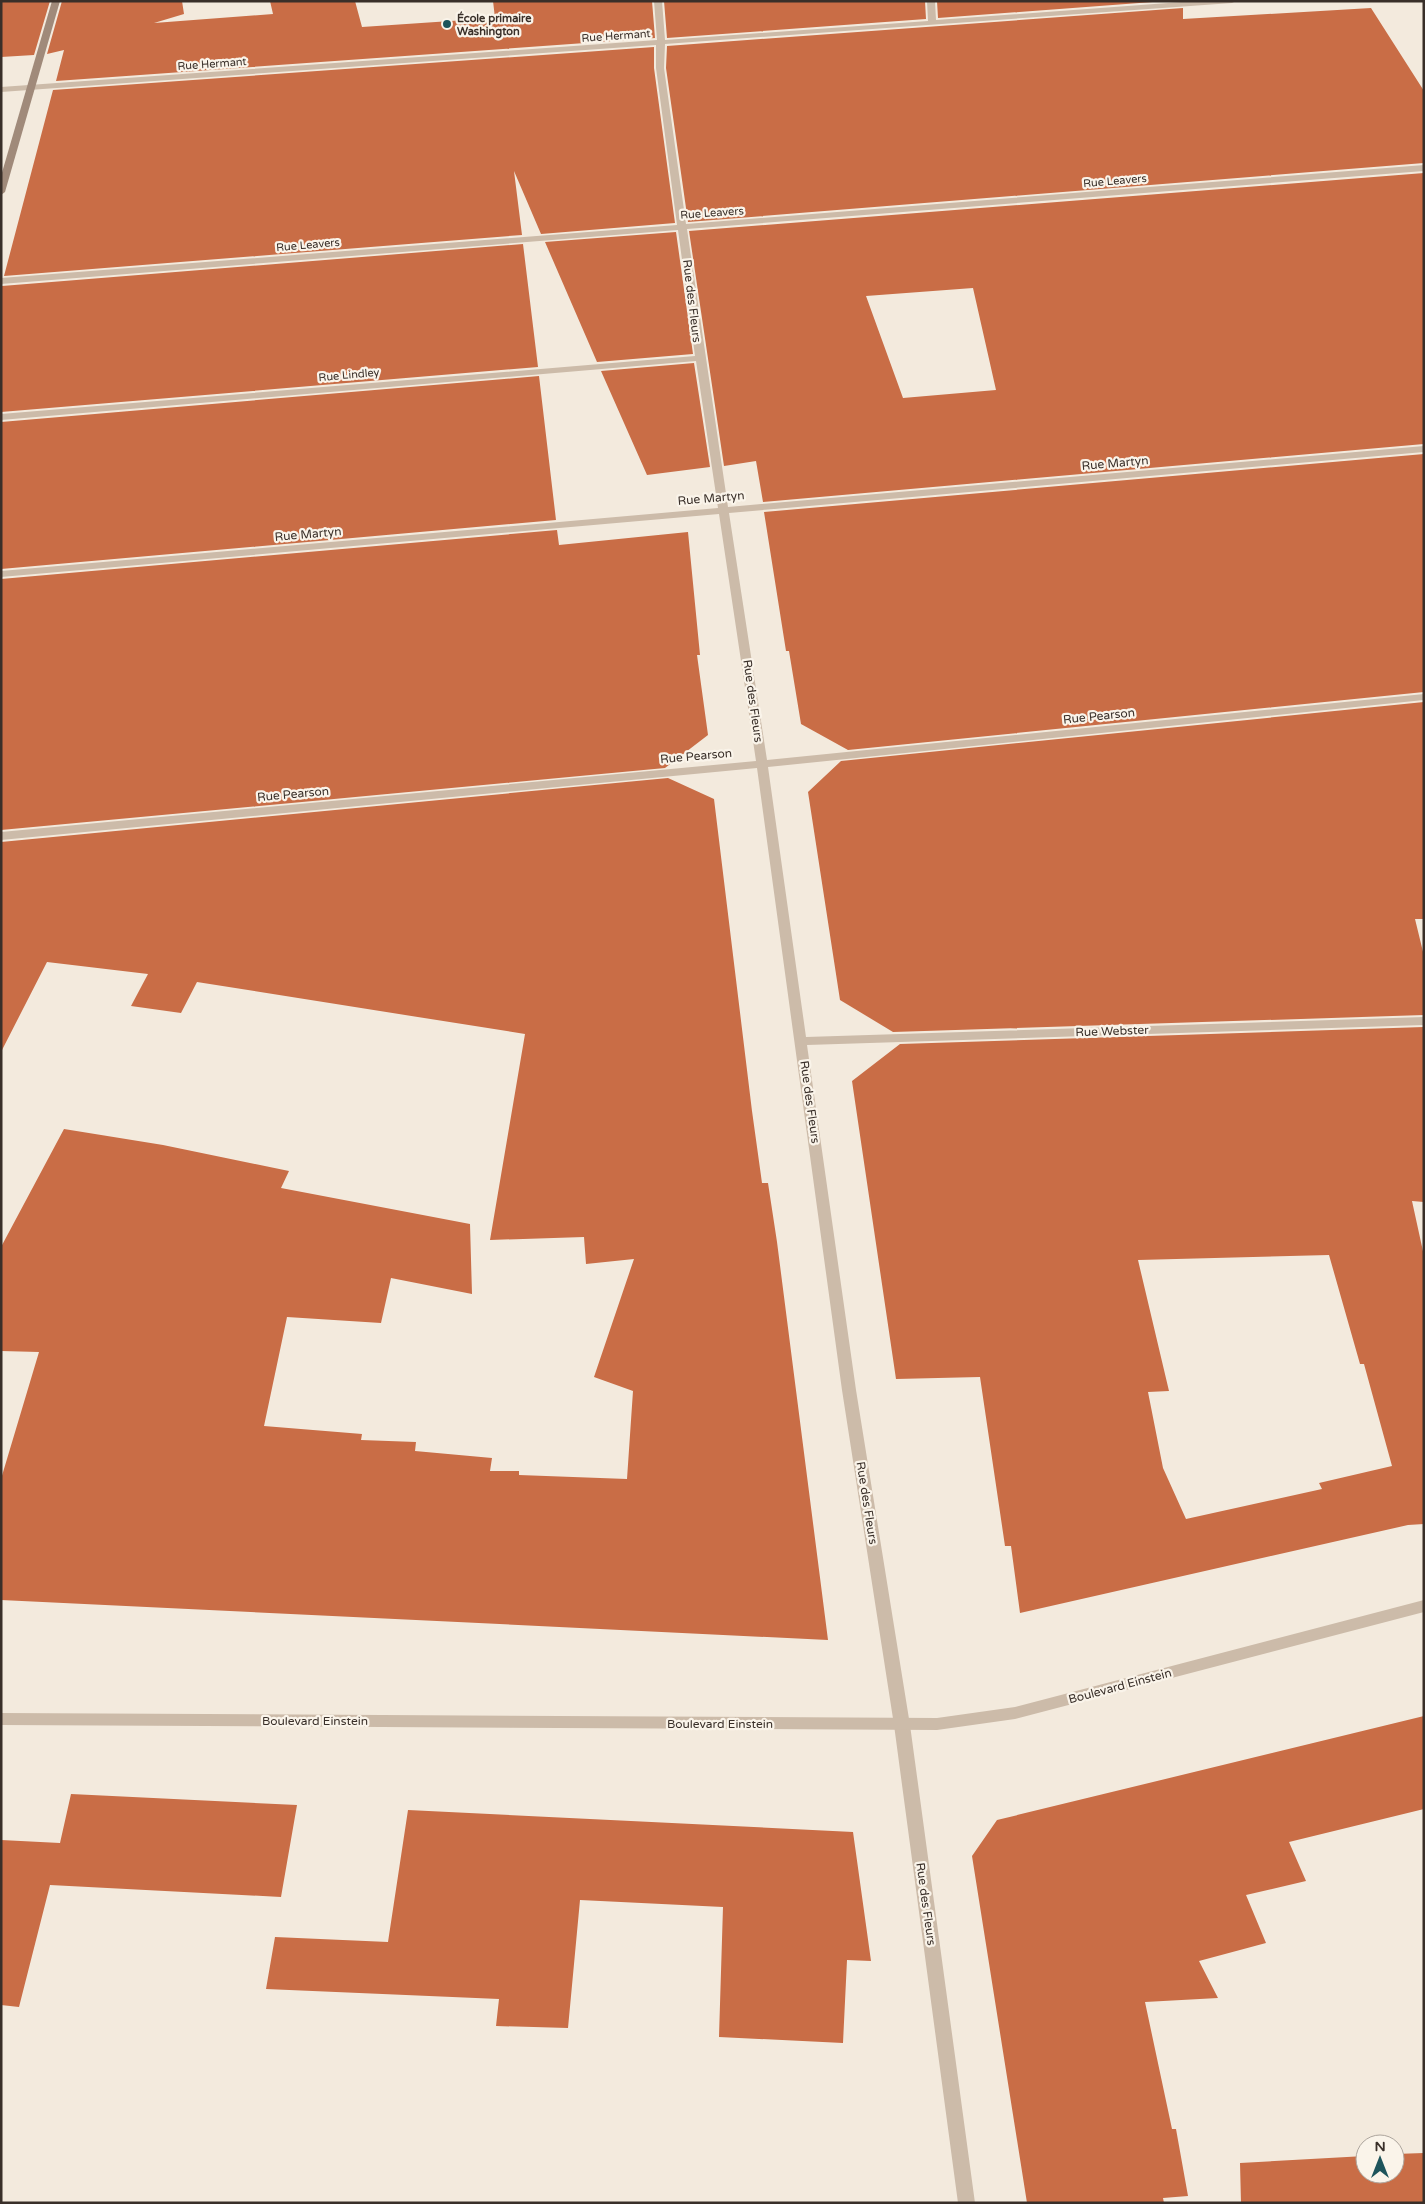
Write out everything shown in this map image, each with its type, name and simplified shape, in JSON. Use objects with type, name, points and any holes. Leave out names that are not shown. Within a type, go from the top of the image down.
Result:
[{"type":"main road","points":[[1,192],[56,1]]},
{"type":"street","name":"Rue des Fleurs","points":[[658,1],[661,26],[660,68],[700,358],[762,764],[849,1390],[902,1725],[968,2203]]},
{"type":"street","points":[[931,1],[932,24]]},
{"type":"street","name":"Rue Hermant","points":[[1,90],[660,44],[1232,1]]},
{"type":"street","name":"Rue Leavers","points":[[1,281],[1424,168]]},
{"type":"street","name":"Rue Lindley","points":[[1,417],[700,358]]},
{"type":"street","name":"Rue Martyn","points":[[1,574],[1424,449]]},
{"type":"street","name":"Rue Pearson","points":[[1,836],[762,764],[1424,697]]},
{"type":"street","name":"Rue Webster","points":[[801,1041],[1424,1021]]},
{"type":"street","name":"Boulevard Einstein","points":[[1,1719],[902,1725],[971,1721],[1015,1714],[1424,1606]]},
{"type":"building","points":[[1,1],[50,1],[34,55],[1,57]]},
{"type":"building","points":[[62,1],[182,1],[184,14],[154,23],[273,14],[270,1],[355,1],[362,27],[495,18],[493,1],[652,1],[655,38],[56,81],[64,50],[47,54]]},
{"type":"building","points":[[664,1],[925,1],[926,19],[667,38]]},
{"type":"building","points":[[937,1],[1166,1],[938,18]]},
{"type":"building","points":[[1183,8],[1183,19],[1371,8],[1424,91],[1424,163],[688,222],[666,68],[667,46]]},
{"type":"building","points":[[654,47],[654,68],[675,223],[541,234],[514,171],[522,235],[4,276],[53,90]]},
{"type":"building","points":[[1424,173],[1424,444],[763,502],[756,461],[724,466],[689,231]],"holes":[[[973,288],[996,390],[903,398],[866,296]]]},
{"type":"building","points":[[676,232],[693,354],[597,362],[545,242]]},
{"type":"building","points":[[523,244],[538,367],[1,412],[2,286]]},
{"type":"building","points":[[694,363],[710,467],[647,475],[601,371]]},
{"type":"building","points":[[539,376],[556,520],[1,569],[1,422]]},
{"type":"building","points":[[1424,454],[1424,692],[848,750],[801,724],[789,651],[786,651],[764,512]]},
{"type":"building","points":[[557,530],[559,545],[688,532],[700,655],[697,655],[708,735],[665,768],[1,830],[1,579]]},
{"type":"building","points":[[1424,702],[1424,919],[1415,919],[1424,956],[1424,1015],[893,1032],[840,1000],[808,792],[841,761]]},
{"type":"building","points":[[668,778],[714,799],[752,1111],[762,1183],[768,1183],[777,1242],[828,1640],[1,1600],[1,1479],[39,1352],[1,1351],[1,1247],[64,1129],[163,1145],[289,1171],[281,1188],[470,1224],[472,1294],[391,1278],[381,1323],[287,1317],[264,1426],[362,1434],[361,1440],[416,1442],[415,1451],[492,1458],[490,1471],[519,1471],[519,1475],[627,1479],[633,1391],[594,1377],[634,1259],[586,1264],[584,1237],[490,1240],[525,1034],[197,982],[181,1013],[131,1006],[148,974],[47,962],[1,1052],[1,842]]},
{"type":"building","points":[[1424,1027],[1424,1202],[1412,1201],[1424,1256],[1424,1524],[1408,1525],[1020,1613],[1011,1546],[1005,1546],[980,1377],[896,1379],[852,1081],[900,1044]],"holes":[[[1329,1255],[1360,1364],[1364,1364],[1392,1466],[1319,1483],[1322,1489],[1186,1519],[1163,1468],[1148,1392],[1169,1391],[1138,1260]]]},
{"type":"building","points":[[1424,1716],[1424,1809],[1289,1842],[1306,1881],[1246,1895],[1266,1943],[1199,1961],[1218,1998],[1145,2002],[1172,2129],[1176,2129],[1188,2196],[1163,2198],[1164,2203],[1027,2203],[972,1856],[997,1820]]},
{"type":"building","points":[[71,1794],[297,1805],[281,1897],[50,1885],[19,2007],[1,2005],[1,1840],[60,1843]]},
{"type":"building","points":[[408,1810],[853,1832],[871,1961],[847,1960],[843,2043],[719,2037],[723,1907],[580,1900],[568,2028],[496,2026],[499,1999],[266,1989],[275,1937],[388,1942]]},
{"type":"building","points":[[1424,2153],[1424,2203],[1241,2203],[1240,2163],[1355,2157],[1355,2184],[1405,2184],[1405,2154]]},
{"type":"place","name":"École primaire Washington","points":[[447,24]]}]
